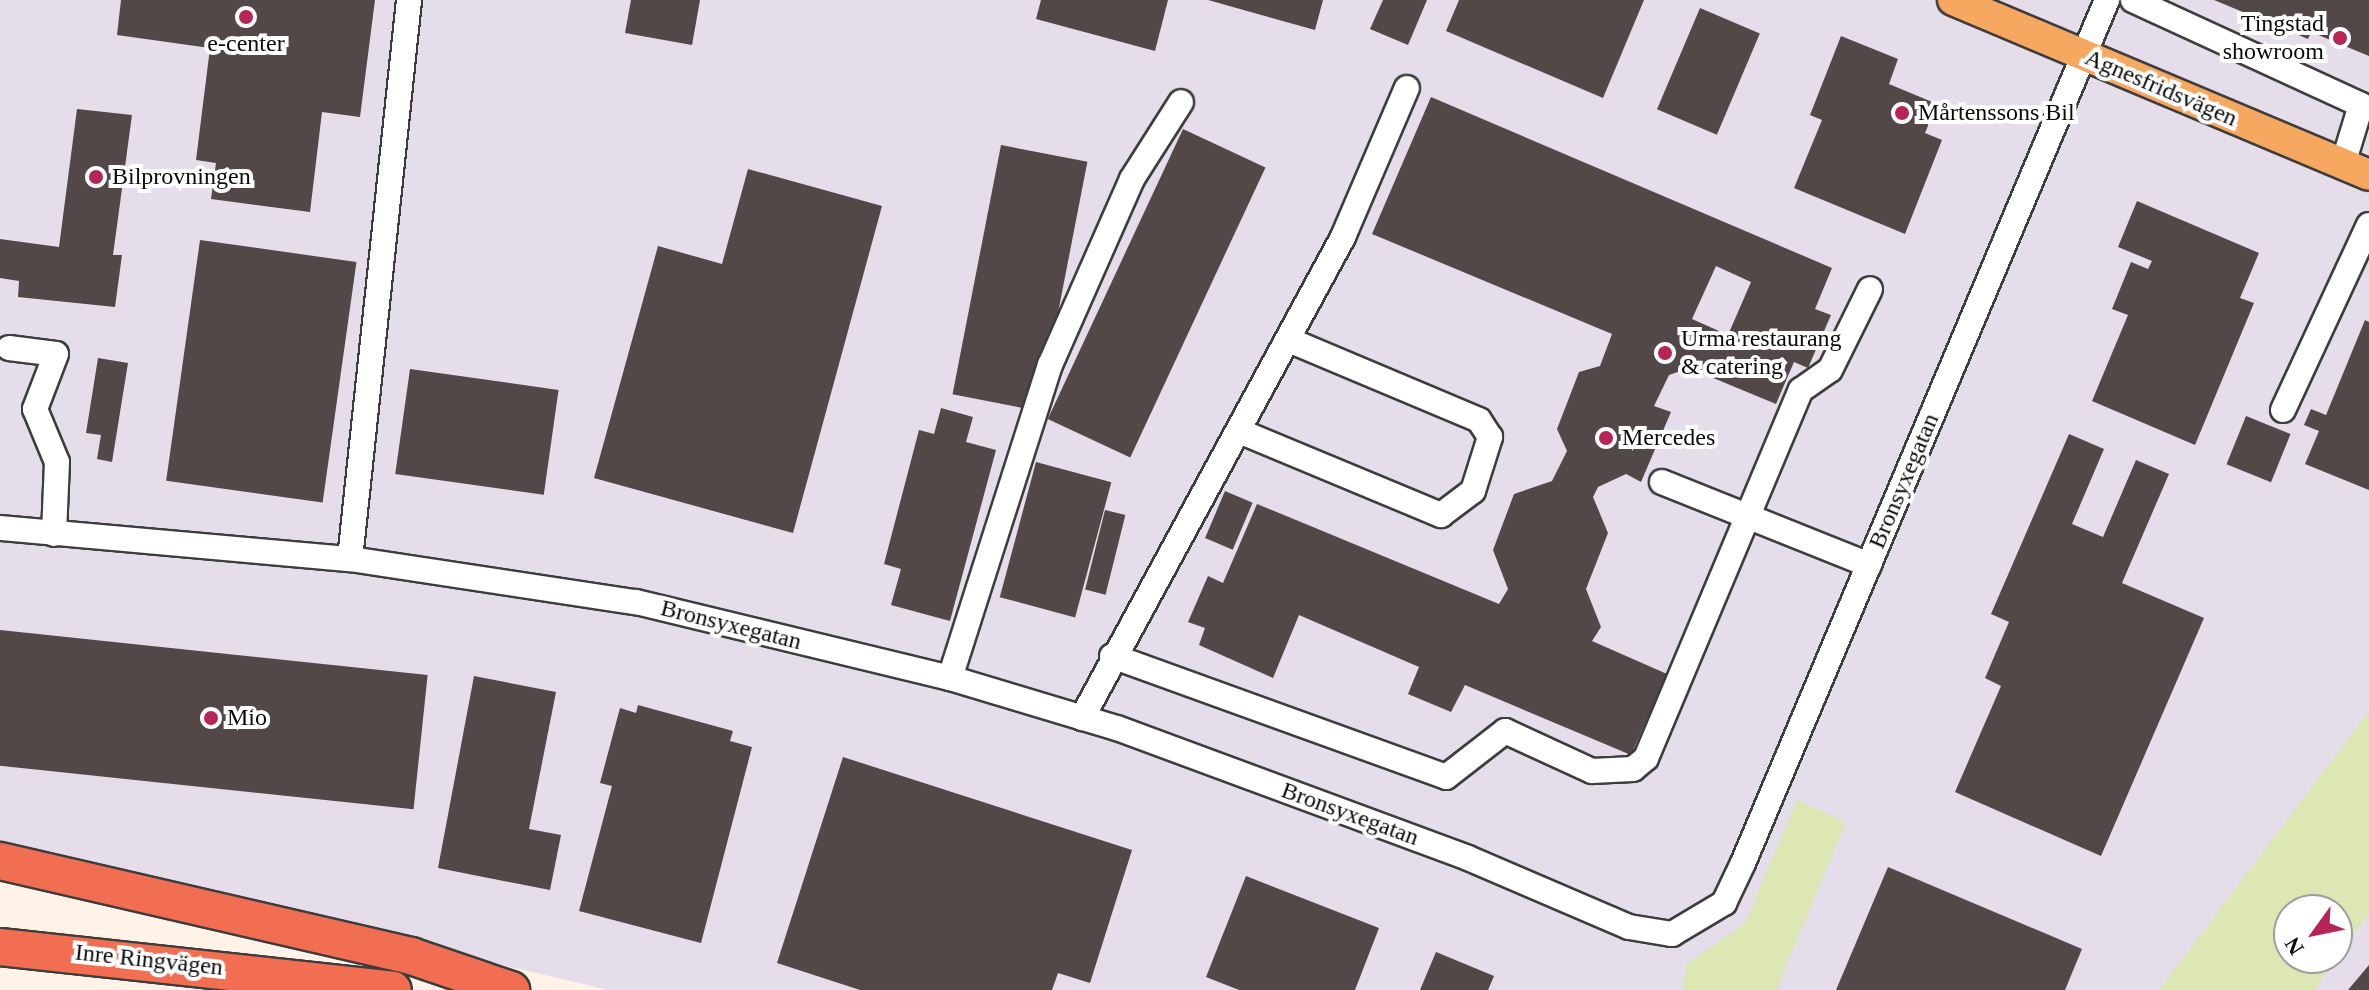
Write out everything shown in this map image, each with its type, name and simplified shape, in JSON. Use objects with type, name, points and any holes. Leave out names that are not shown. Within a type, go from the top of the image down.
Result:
[{"type":"highway","points":[[0,861],[411,956],[511,990]]},
{"type":"highway","name":"Inre Ringvägen","points":[[0,947],[393,990]]},
{"type":"main road","name":"Agnesfridsvägen","points":[[1953,0],[2356,170]]},
{"type":"street","points":[[350,559],[409,0]]},
{"type":"street","name":"Bronsyxegatan","points":[[0,528],[350,559],[636,602],[950,678],[1082,718],[1468,858],[1629,927],[1672,934],[1724,903],[2107,0]]},
{"type":"street","points":[[2133,0],[2361,105],[2356,170]]},
{"type":"street","points":[[1082,718],[1112,656],[1239,431],[1343,237],[1407,88]]},
{"type":"street","points":[[950,678],[1050,365],[1132,179],[1181,102]]},
{"type":"street","points":[[2283,410],[2369,225]]},
{"type":"street","points":[[1112,656],[1430,773],[1462,771],[1505,731],[1614,774],[1646,758],[1801,390],[1830,370],[1870,289]]},
{"type":"street","points":[[1239,431],[1441,515],[1473,491],[1489,448],[1479,420],[1289,340]]},
{"type":"street","points":[[9,348],[56,354],[35,409],[57,462],[54,534]]},
{"type":"street","points":[[1662,482],[1869,565]]},
{"type":"shaded area","points":[[0,0],[2369,0],[2369,990],[608,990],[0,846]]},
{"type":"green space","points":[[2369,711],[2369,914],[2353,936],[2353,894],[2273,894],[2273,974],[2326,974],[2314,990],[2159,990]]},
{"type":"green space","points":[[1797,800],[1846,822],[1776,990],[1683,990],[1686,964],[1745,923]]},
{"type":"building","points":[[121,0],[375,0],[360,117],[322,112],[310,212],[211,199],[216,163],[196,160],[210,48],[117,35]]},
{"type":"building","points":[[631,0],[700,0],[692,45],[625,33]]},
{"type":"building","points":[[1041,0],[1168,0],[1155,51],[1036,19]]},
{"type":"building","points":[[1208,0],[1323,0],[1315,30]]},
{"type":"building","points":[[1383,0],[1427,0],[1408,45],[1370,29]]},
{"type":"building","points":[[1459,0],[1644,0],[1603,98],[1446,31]]},
{"type":"building","points":[[2214,0],[2369,0],[2369,56],[2311,32],[2308,39]]},
{"type":"building","points":[[1700,8],[1760,33],[1717,135],[1657,109]]},
{"type":"building","points":[[1841,36],[1898,59],[1889,84],[1937,104],[1925,133],[1942,140],[1905,234],[1794,188],[1822,120],[1810,115]]},
{"type":"building","points":[[1431,97],[1832,268],[1815,309],[1831,315],[1808,368],[1794,362],[1776,404],[1689,368],[1669,375],[1654,406],[1671,412],[1641,482],[1626,474],[1598,487],[1593,497],[1608,533],[1586,589],[1601,627],[1592,641],[1667,674],[1631,755],[1465,685],[1451,712],[1408,694],[1419,667],[1299,615],[1273,678],[1199,645],[1205,628],[1188,622],[1208,576],[1223,583],[1257,504],[1499,604],[1508,589],[1493,550],[1514,494],[1552,481],[1567,451],[1557,429],[1579,372],[1600,366],[1612,334],[1372,234]],"holes":[[[1716,266],[1751,282],[1728,335],[1692,319]]]},
{"type":"building","name":"Bilprovningen","points":[[77,109],[132,115],[113,255],[122,255],[115,307],[18,297],[19,281],[0,278],[0,239],[59,247]]},
{"type":"building","points":[[1183,129],[1265,167],[1130,457],[1048,419]]},
{"type":"building","points":[[1001,145],[1087,162],[1039,411],[953,394]]},
{"type":"building","points":[[748,169],[882,206],[793,533],[594,478],[658,246],[722,264]]},
{"type":"building","points":[[2137,201],[2259,253],[2240,298],[2254,303],[2195,445],[2092,401],[2128,315],[2112,309],[2131,262],[2148,269],[2152,261],[2118,247]]},
{"type":"building","points":[[200,240],[356,262],[323,503],[166,481]]},
{"type":"building","points":[[2365,320],[2369,322],[2369,490],[2305,464],[2319,431],[2304,425],[2311,409],[2326,415]]},
{"type":"building","points":[[98,358],[128,363],[112,462],[97,459],[101,435],[86,433]]},
{"type":"building","points":[[410,369],[559,390],[544,495],[395,474]]},
{"type":"building","points":[[941,408],[973,417],[966,442],[996,450],[950,621],[891,605],[901,569],[884,564],[919,430],[934,434]]},
{"type":"building","points":[[2246,416],[2291,434],[2271,482],[2227,464]]},
{"type":"building","points":[[2069,434],[2104,449],[2072,524],[2103,537],[2136,460],[2169,474],[2122,583],[2204,618],[2101,856],[1955,792],[2001,686],[1985,678],[2009,622],[1991,614]]},
{"type":"building","points":[[1036,462],[1111,482],[1075,617],[1000,597]]},
{"type":"building","points":[[1225,491],[1253,503],[1233,550],[1205,538]]},
{"type":"building","points":[[1105,510],[1125,515],[1106,595],[1085,590]]},
{"type":"building","name":"Mio","points":[[0,630],[428,675],[414,809],[0,766]]},
{"type":"building","points":[[474,676],[556,692],[529,829],[561,835],[550,890],[438,868]]},
{"type":"building","points":[[638,705],[733,731],[730,741],[752,747],[701,943],[579,911],[612,786],[600,783],[620,708],[636,713]]},
{"type":"building","points":[[843,757],[1132,850],[1090,983],[1058,973],[1052,990],[860,990],[777,963]]},
{"type":"building","points":[[1888,867],[2082,949],[2065,990],[1836,990]]},
{"type":"building","points":[[1246,876],[1379,928],[1355,990],[1239,990],[1206,977]]},
{"type":"building","points":[[1436,952],[1494,976],[1488,990],[1420,990]]},
{"type":"building","points":[[2369,965],[2369,990],[2348,990]]},
{"type":"place","name":"e-center","points":[[246,17]]},
{"type":"place","name":"Tingstad showroom","points":[[2340,38]]},
{"type":"place","name":"Mårtenssons Bil","points":[[1902,113]]},
{"type":"place","name":"Bilprovningen","points":[[96,177]]},
{"type":"place","name":"Urma restaurang & catering","points":[[1665,353]]},
{"type":"place","name":"Mercedes","points":[[1606,438]]},
{"type":"place","name":"Mio","points":[[211,718]]}]
